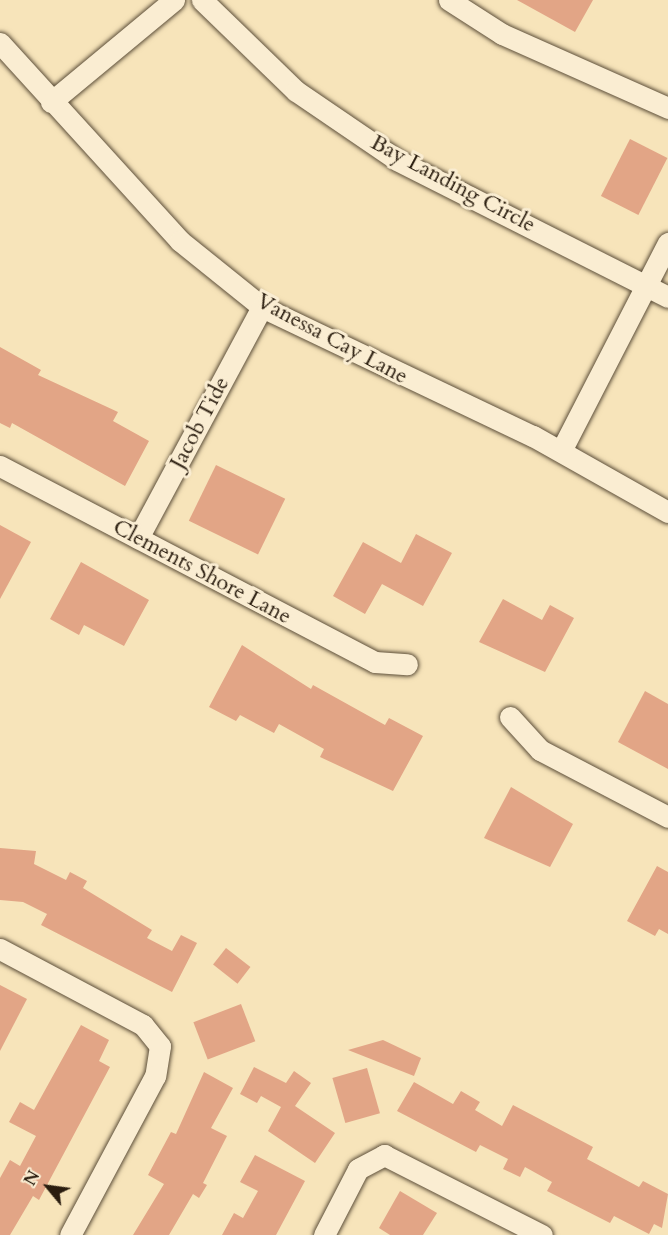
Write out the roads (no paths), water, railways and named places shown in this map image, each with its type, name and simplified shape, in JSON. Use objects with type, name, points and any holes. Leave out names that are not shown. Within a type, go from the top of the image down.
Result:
[{"type":"street","points":[[51,102],[174,0]]},
{"type":"street","name":"Bay Landing Circle","points":[[202,0],[296,91],[398,160],[668,297]]},
{"type":"street","points":[[457,2],[502,34],[668,108]]},
{"type":"street","name":"Vanessa Cay Lane","points":[[0,42],[51,102],[180,241],[262,307],[561,451],[668,512]]},
{"type":"street","points":[[561,451],[668,243]]},
{"type":"street","name":"Jacob Tide","points":[[138,538],[262,307]]},
{"type":"street","name":"Clements Shore Lane","points":[[0,466],[375,662],[407,664]]},
{"type":"street","points":[[510,717],[540,750],[668,816]]},
{"type":"street","points":[[0,949],[143,1025],[160,1046],[154,1076],[70,1235]]},
{"type":"street","points":[[324,1235],[358,1169],[384,1155],[542,1235]]}]
